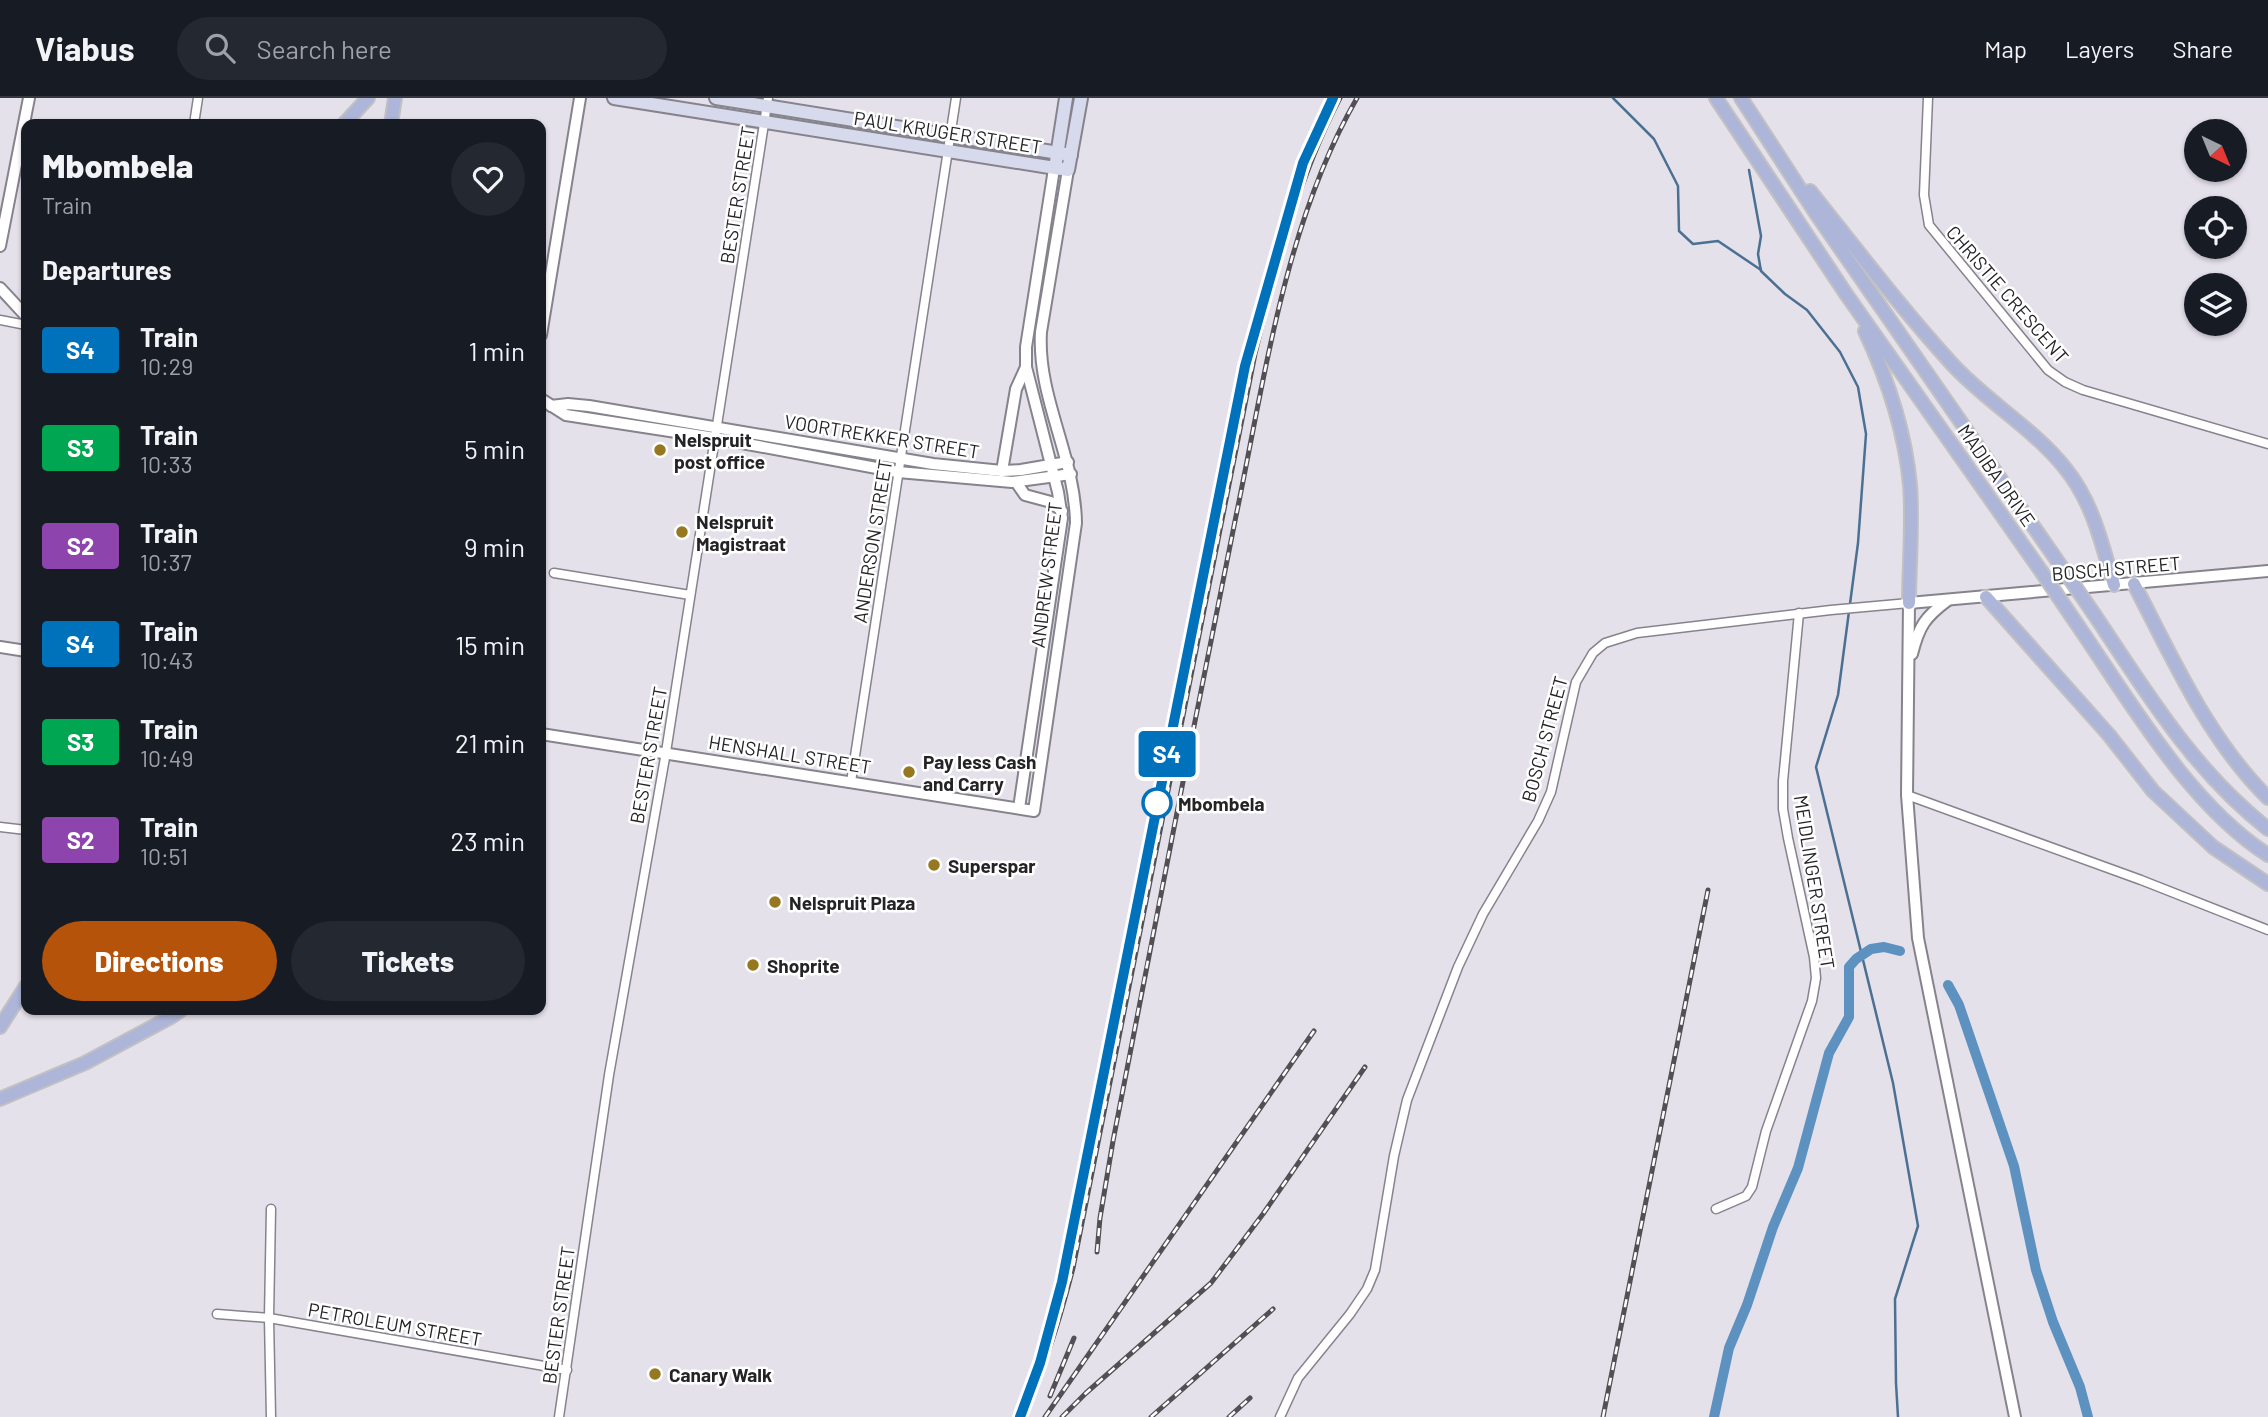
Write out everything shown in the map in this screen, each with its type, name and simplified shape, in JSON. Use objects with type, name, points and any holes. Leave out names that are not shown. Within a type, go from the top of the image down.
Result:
[{"type":"main road","points":[[349,119],[368,98]]},
{"type":"main road","points":[[392,119],[395,98]]},
{"type":"main road","name":"PAUL KRUGER STREET","points":[[614,98],[1068,170]]},
{"type":"main road","name":"PAUL KRUGER STREET","points":[[716,98],[768,102],[949,136],[1071,155]]},
{"type":"main road","name":"ANDREW STREET","points":[[1054,169],[1066,98]]},
{"type":"main road","name":"ANDREW STREET","points":[[1068,170],[1081,98]]},
{"type":"main road","name":"MADIBA DRIVE","points":[[1716,98],[1846,294],[2186,780],[2244,837],[2268,855]]},
{"type":"main road","name":"MADIBA DRIVE","points":[[1741,98],[1817,215],[2094,614],[2173,733],[2239,806],[2268,829]]},
{"type":"main road","points":[[1773,145],[1902,309],[1954,366],[2066,469],[2087,503],[2114,586]]},
{"type":"main road","points":[[1846,294],[1874,350],[1895,404],[1904,447],[1910,486],[1909,603]]},
{"type":"main road","points":[[2134,584],[2169,652],[2224,747],[2268,798]]},
{"type":"main road","points":[[1986,597],[2109,735],[2153,791],[2213,847],[2268,884]]},
{"type":"main road","points":[[0,1027],[21,994]]},
{"type":"main road","points":[[0,1099],[85,1063],[174,1015]]},
{"type":"street","points":[[24,119],[29,98]]},
{"type":"street","points":[[195,119],[198,98]]},
{"type":"street","points":[[546,305],[580,98]]},
{"type":"street","name":"ANDERSON STREET","points":[[851,782],[956,98]]},
{"type":"street","name":"CHRISTIE CRESCENT","points":[[1928,98],[1924,195],[1929,225],[2048,370],[2065,382],[2084,390],[2268,444]]},
{"type":"street","name":"BESTER STREET","points":[[559,1417],[609,1075],[666,752],[768,102]]},
{"type":"street","points":[[0,246],[4,206],[21,133]]},
{"type":"street","name":"ANDREW STREET","points":[[1019,808],[1062,525],[1062,511],[1026,367],[1026,347],[1054,169]]},
{"type":"street","name":"ANDREW STREET","points":[[1034,811],[1076,523],[1076,497],[1042,370],[1040,352],[1068,170]]},
{"type":"street","points":[[0,288],[21,311]]},
{"type":"street","points":[[0,320],[21,324]]},
{"type":"street","points":[[1002,471],[1016,389],[1026,367]]},
{"type":"street","name":"VOORTREKKER STREET","points":[[546,402],[566,415],[716,432],[899,466],[1016,482],[1071,474]]},
{"type":"street","name":"VOORTREKKER STREET","points":[[899,466],[1002,471],[1068,462]]},
{"type":"street","points":[[1016,482],[1025,495],[1051,502],[1062,511]]},
{"type":"street","name":"BOSCH STREET","points":[[1280,1417],[1298,1378],[1350,1314],[1367,1289],[1375,1270],[1394,1156],[1408,1100],[1454,979],[1483,914],[1538,821],[1551,792],[1576,682],[1593,653],[1605,643],[1637,633],[1799,613],[2268,571]]},
{"type":"street","points":[[554,573],[690,595]]},
{"type":"street","points":[[1908,671],[1922,623],[1948,600]]},
{"type":"street","points":[[1909,603],[1907,795],[1918,938],[2015,1417]]},
{"type":"street","name":"MEIDLINGER STREET","points":[[1716,1209],[1746,1196],[1752,1187],[1766,1131],[1812,1001],[1814,957],[1783,809],[1783,781],[1799,613]]},
{"type":"street","points":[[0,647],[21,650]]},
{"type":"street","name":"HENSHALL STREET","points":[[546,735],[1034,811]]},
{"type":"street","points":[[1907,795],[2141,880],[2268,930]]},
{"type":"street","points":[[0,827],[21,830]]},
{"type":"street","points":[[271,1209],[271,1417]]},
{"type":"street","name":"PETROLEUM STREET","points":[[217,1314],[269,1318],[567,1370]]},
{"type":"waterway","points":[[1613,98],[1654,139],[1678,186],[1679,231],[1693,244],[1718,241],[1761,270]]},
{"type":"waterway","points":[[1749,170],[1761,236],[1758,254],[1761,271],[1807,310],[1840,352],[1858,387],[1866,434],[1858,543],[1838,695],[1816,767],[1893,1083],[1918,1226],[1895,1299],[1898,1417]]},
{"type":"waterway","points":[[1714,1417],[1729,1348],[1747,1305],[1773,1227],[1798,1168],[1829,1053],[1849,1017],[1849,967],[1871,949],[1884,947],[1900,951]]},
{"type":"waterway","points":[[1948,985],[1959,1005],[2014,1166],[2036,1270],[2053,1322],[2080,1387],[2088,1417]]},
{"type":"railway","points":[[1022,1417],[1051,1344],[1073,1268],[1255,354],[1300,191],[1340,98]]},
{"type":"railway","points":[[1097,1252],[1113,1141],[1280,302],[1312,196],[1332,146],[1357,98]]},
{"type":"railway","points":[[1603,1417],[1708,890]]},
{"type":"railway","points":[[1045,1417],[1314,1031]]},
{"type":"railway","points":[[1062,1417],[1211,1283],[1263,1214],[1365,1067]]},
{"type":"railway","points":[[1151,1417],[1273,1309]]},
{"type":"railway","points":[[1050,1396],[1074,1338]]},
{"type":"railway","points":[[1229,1417],[1250,1398]]},
{"type":"train","name":"S4","points":[[1020,1417],[1040,1363],[1062,1282],[1245,366],[1303,163],[1333,98]]},
{"type":"place","name":"Nelspruit post office","points":[[660,450]]},
{"type":"place","name":"Nelspruit Magistraat","points":[[682,532]]},
{"type":"place","name":"Pay less Cash and Carry","points":[[909,772]]},
{"type":"place","name":"Mbombela","points":[[1157,803]]},
{"type":"place","name":"Superspar","points":[[934,865]]},
{"type":"place","name":"Nelspruit Plaza","points":[[775,902]]},
{"type":"place","name":"Shoprite","points":[[753,965]]},
{"type":"place","name":"Canary Walk","points":[[655,1374]]}]
